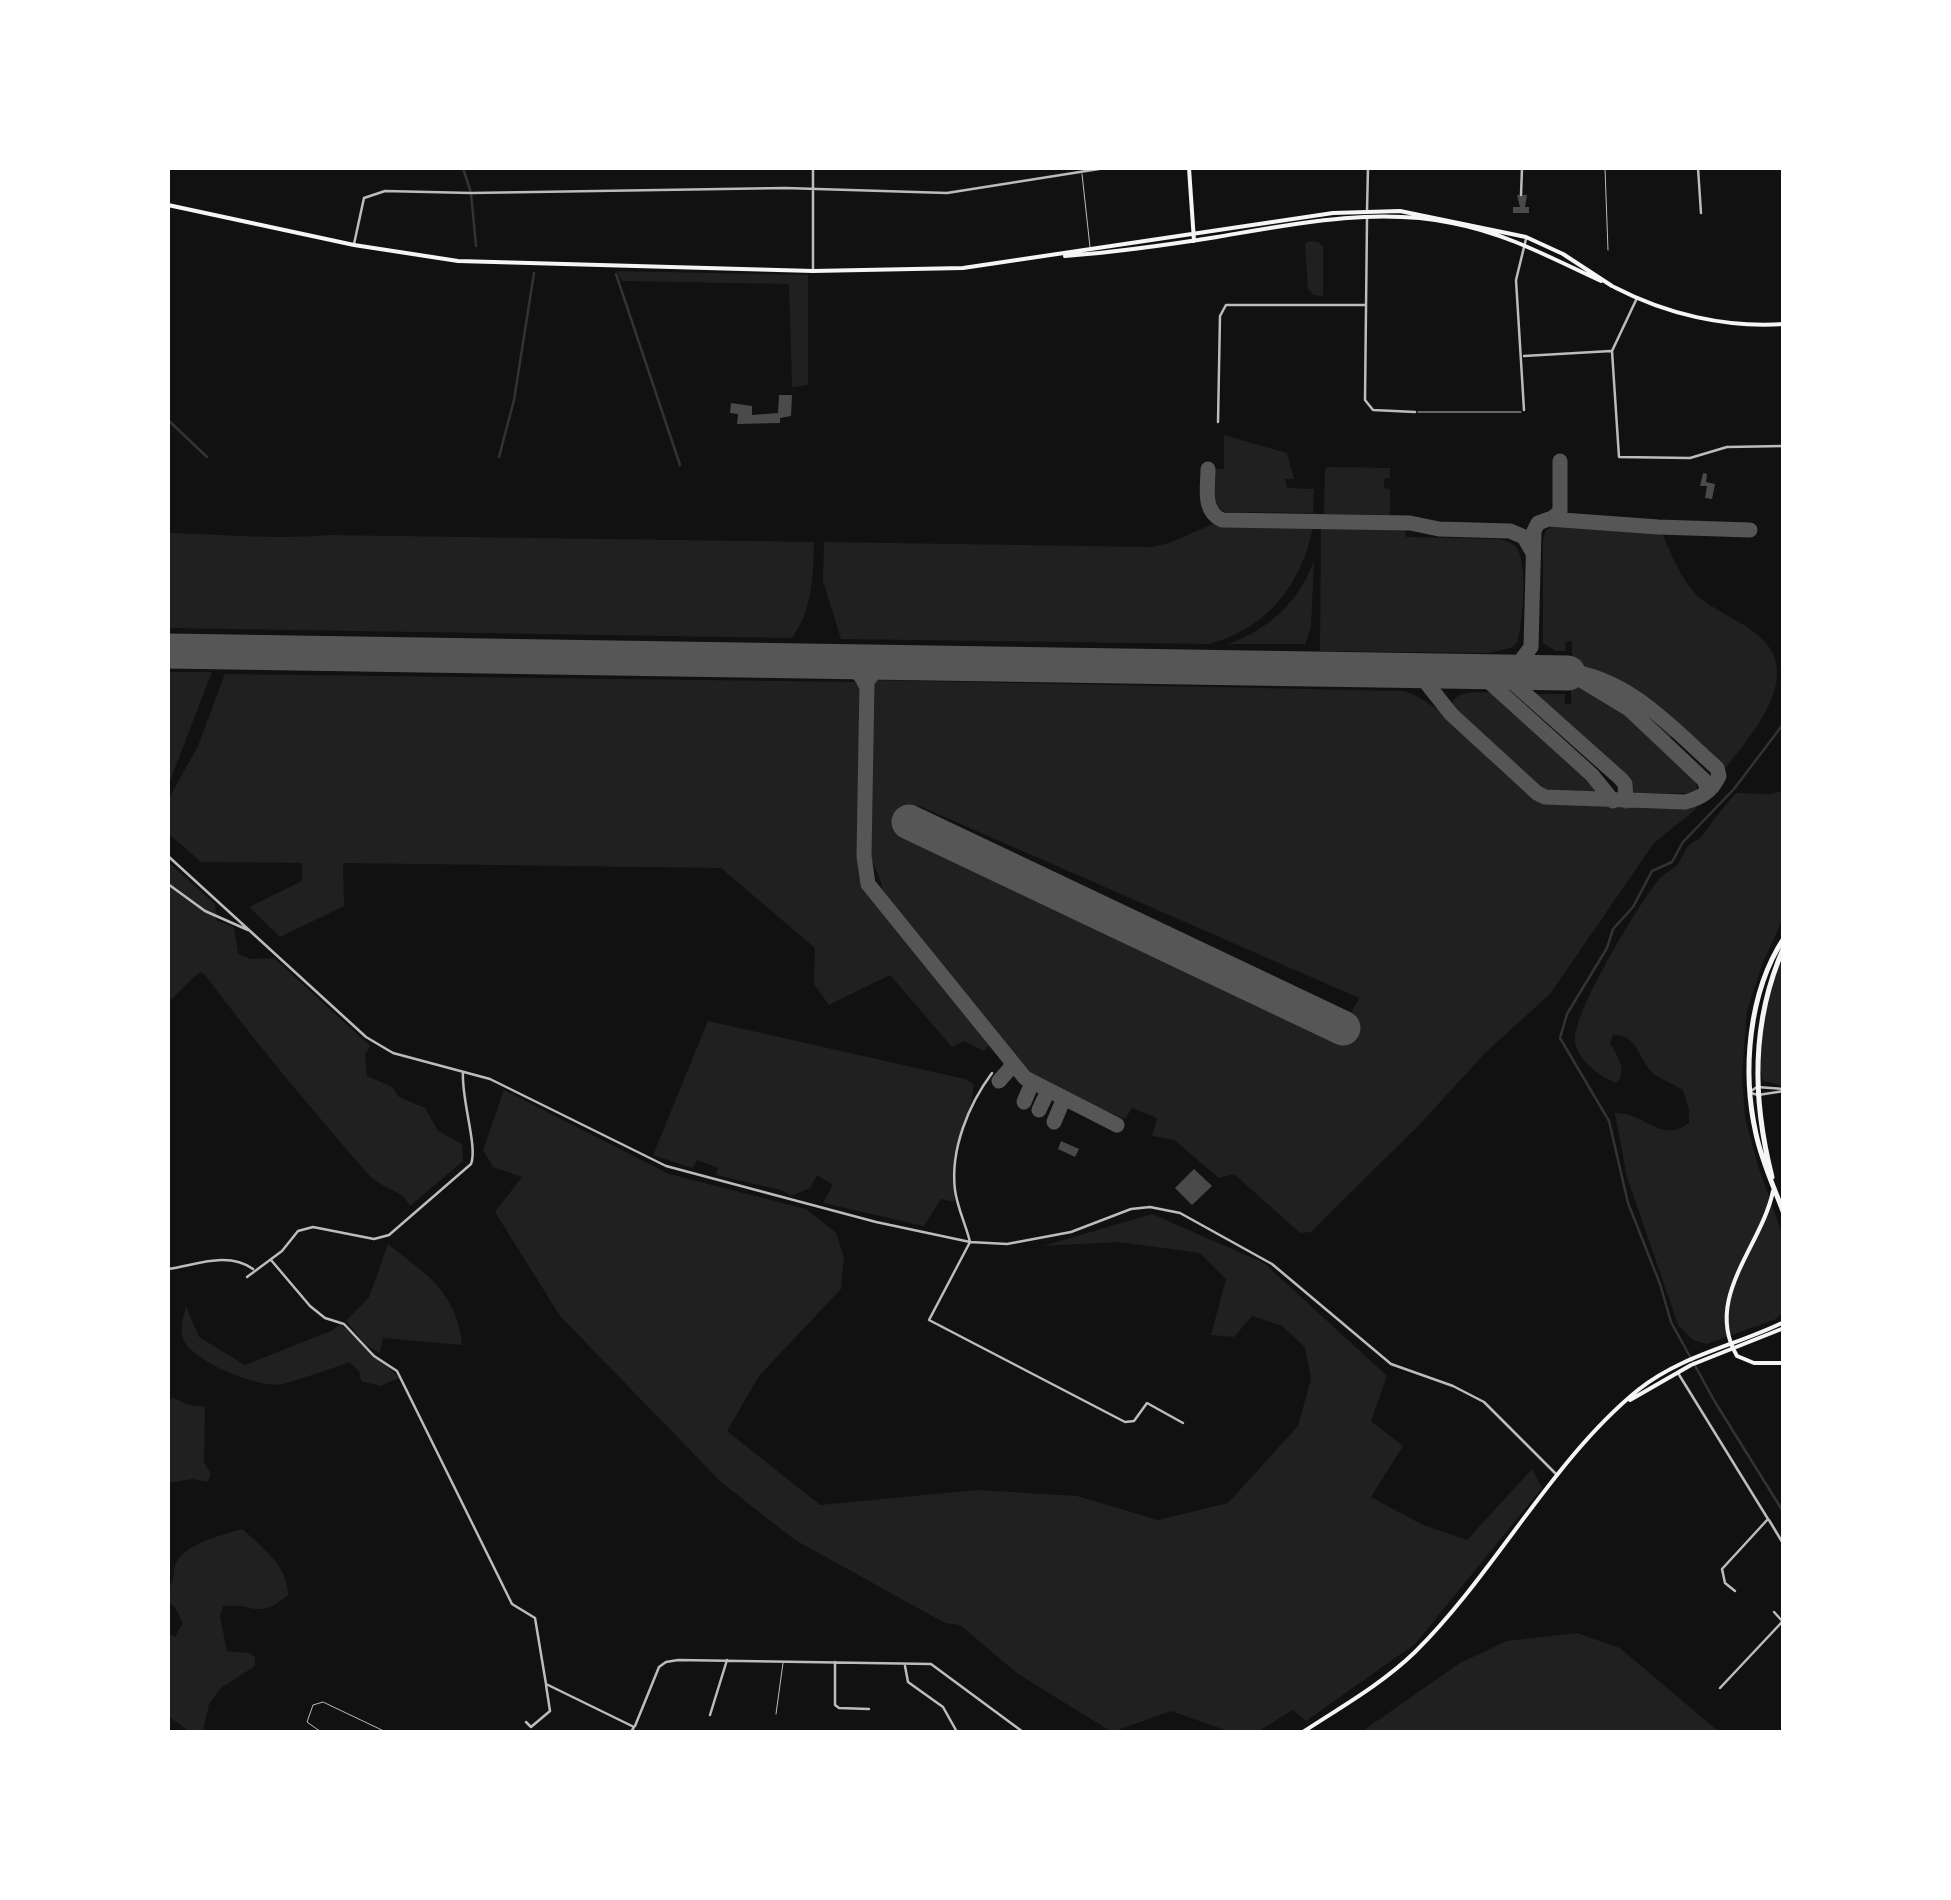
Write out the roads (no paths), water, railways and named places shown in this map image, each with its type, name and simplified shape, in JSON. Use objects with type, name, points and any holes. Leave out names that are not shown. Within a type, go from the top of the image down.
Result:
[{"type":"main road","points":[[1190,168],[1193,238]]},
{"type":"main road","points":[[168,204],[355,240],[426,258],[495,264],[813,271],[932,270],[1275,226],[1367,218],[1426,219],[1524,244],[1636,298],[1713,320],[1784,324]]},
{"type":"main road","points":[[1193,238],[1367,210],[1436,216],[1526,237],[1563,254],[1612,286]]},
{"type":"main road","points":[[1784,938],[1767,973],[1754,1018],[1750,1092],[1757,1138],[1784,1214]]},
{"type":"main road","points":[[1778,1199],[1762,1134],[1758,1091],[1761,1018],[1784,947]]},
{"type":"main road","points":[[1773,1188],[1727,1306],[1725,1326],[1731,1345],[1742,1360],[1784,1363]]},
{"type":"main road","points":[[1304,1732],[1393,1672],[1416,1651],[1589,1438],[1641,1388],[1692,1361],[1784,1325]]},
{"type":"main road","points":[[1626,1403],[1692,1361]]},
{"type":"street","points":[[813,168],[813,271]]},
{"type":"street","points":[[355,240],[364,198],[385,191],[964,192],[1082,169],[1106,168]]},
{"type":"street","points":[[1368,168],[1365,400],[1373,410],[1414,412]]},
{"type":"street","points":[[1521,195],[1521,168],[1588,168]]},
{"type":"street","points":[[1698,168],[1701,213]]},
{"type":"street","points":[[1524,410],[1516,280],[1526,237]]},
{"type":"street","points":[[1636,298],[1612,350],[1619,458],[1690,458],[1727,446],[1784,446]]},
{"type":"street","points":[[1218,422],[1220,316],[1226,305],[1366,306]]},
{"type":"street","points":[[1522,356],[1612,350]]},
{"type":"street","points":[[168,856],[366,1038],[393,1052],[463,1070],[549,1106],[666,1166],[876,1222],[970,1242],[1006,1244],[1054,1235],[1131,1209],[1150,1207],[1180,1213],[1272,1264],[1391,1364],[1454,1386],[1484,1402],[1558,1476]]},
{"type":"street","points":[[168,884],[206,911],[251,930]]},
{"type":"street","points":[[247,1276],[270,1260],[298,1231],[313,1227],[374,1239],[389,1235],[472,1164],[475,1155],[464,1107],[463,1070]]},
{"type":"street","points":[[992,1073],[976,1094],[956,1162],[955,1192],[970,1242],[929,1320],[1125,1422],[1134,1421],[1147,1403],[1183,1423]]},
{"type":"street","points":[[1758,1091],[1784,1090]]},
{"type":"street","points":[[1750,1092],[1784,1090]]},
{"type":"street","points":[[168,1269],[225,1259],[243,1262],[254,1270]]},
{"type":"street","points":[[270,1260],[310,1306],[325,1318],[344,1324],[362,1345],[397,1370],[512,1604],[535,1618],[550,1711],[531,1727],[526,1722]]},
{"type":"street","points":[[1678,1372],[1784,1545]]},
{"type":"street","points":[[1735,1591],[1725,1583],[1722,1568],[1768,1519]]},
{"type":"street","points":[[1720,1688],[1783,1623],[1774,1612]]},
{"type":"street","points":[[632,1732],[660,1667],[678,1660],[931,1664],[1019,1731]]},
{"type":"street","points":[[710,1716],[727,1660]]},
{"type":"street","points":[[836,1662],[835,1705],[869,1709]]},
{"type":"street","points":[[904,1663],[908,1682],[943,1707],[957,1732]]},
{"type":"street","points":[[546,1684],[634,1727]]},
{"type":"lane","points":[[1605,168],[1608,250]]},
{"type":"lane","points":[[1082,169],[1090,252]]},
{"type":"lane","points":[[1414,412],[1524,410]]},
{"type":"lane","points":[[776,1714],[783,1661]]},
{"type":"lane","points":[[321,1732],[307,1722],[313,1705],[323,1702],[386,1732]]},
{"type":"waterway","points":[[463,168],[471,193],[476,246]]},
{"type":"waterway","points":[[499,457],[514,400],[534,273]]},
{"type":"waterway","points":[[616,274],[680,465]]},
{"type":"waterway","points":[[168,420],[207,457]]},
{"type":"waterway","points":[[1784,723],[1734,789],[1683,842],[1672,862],[1652,871],[1633,907],[1613,929],[1607,948],[1567,1014],[1560,1038],[1609,1121],[1628,1203],[1671,1322],[1784,1513]]}]
